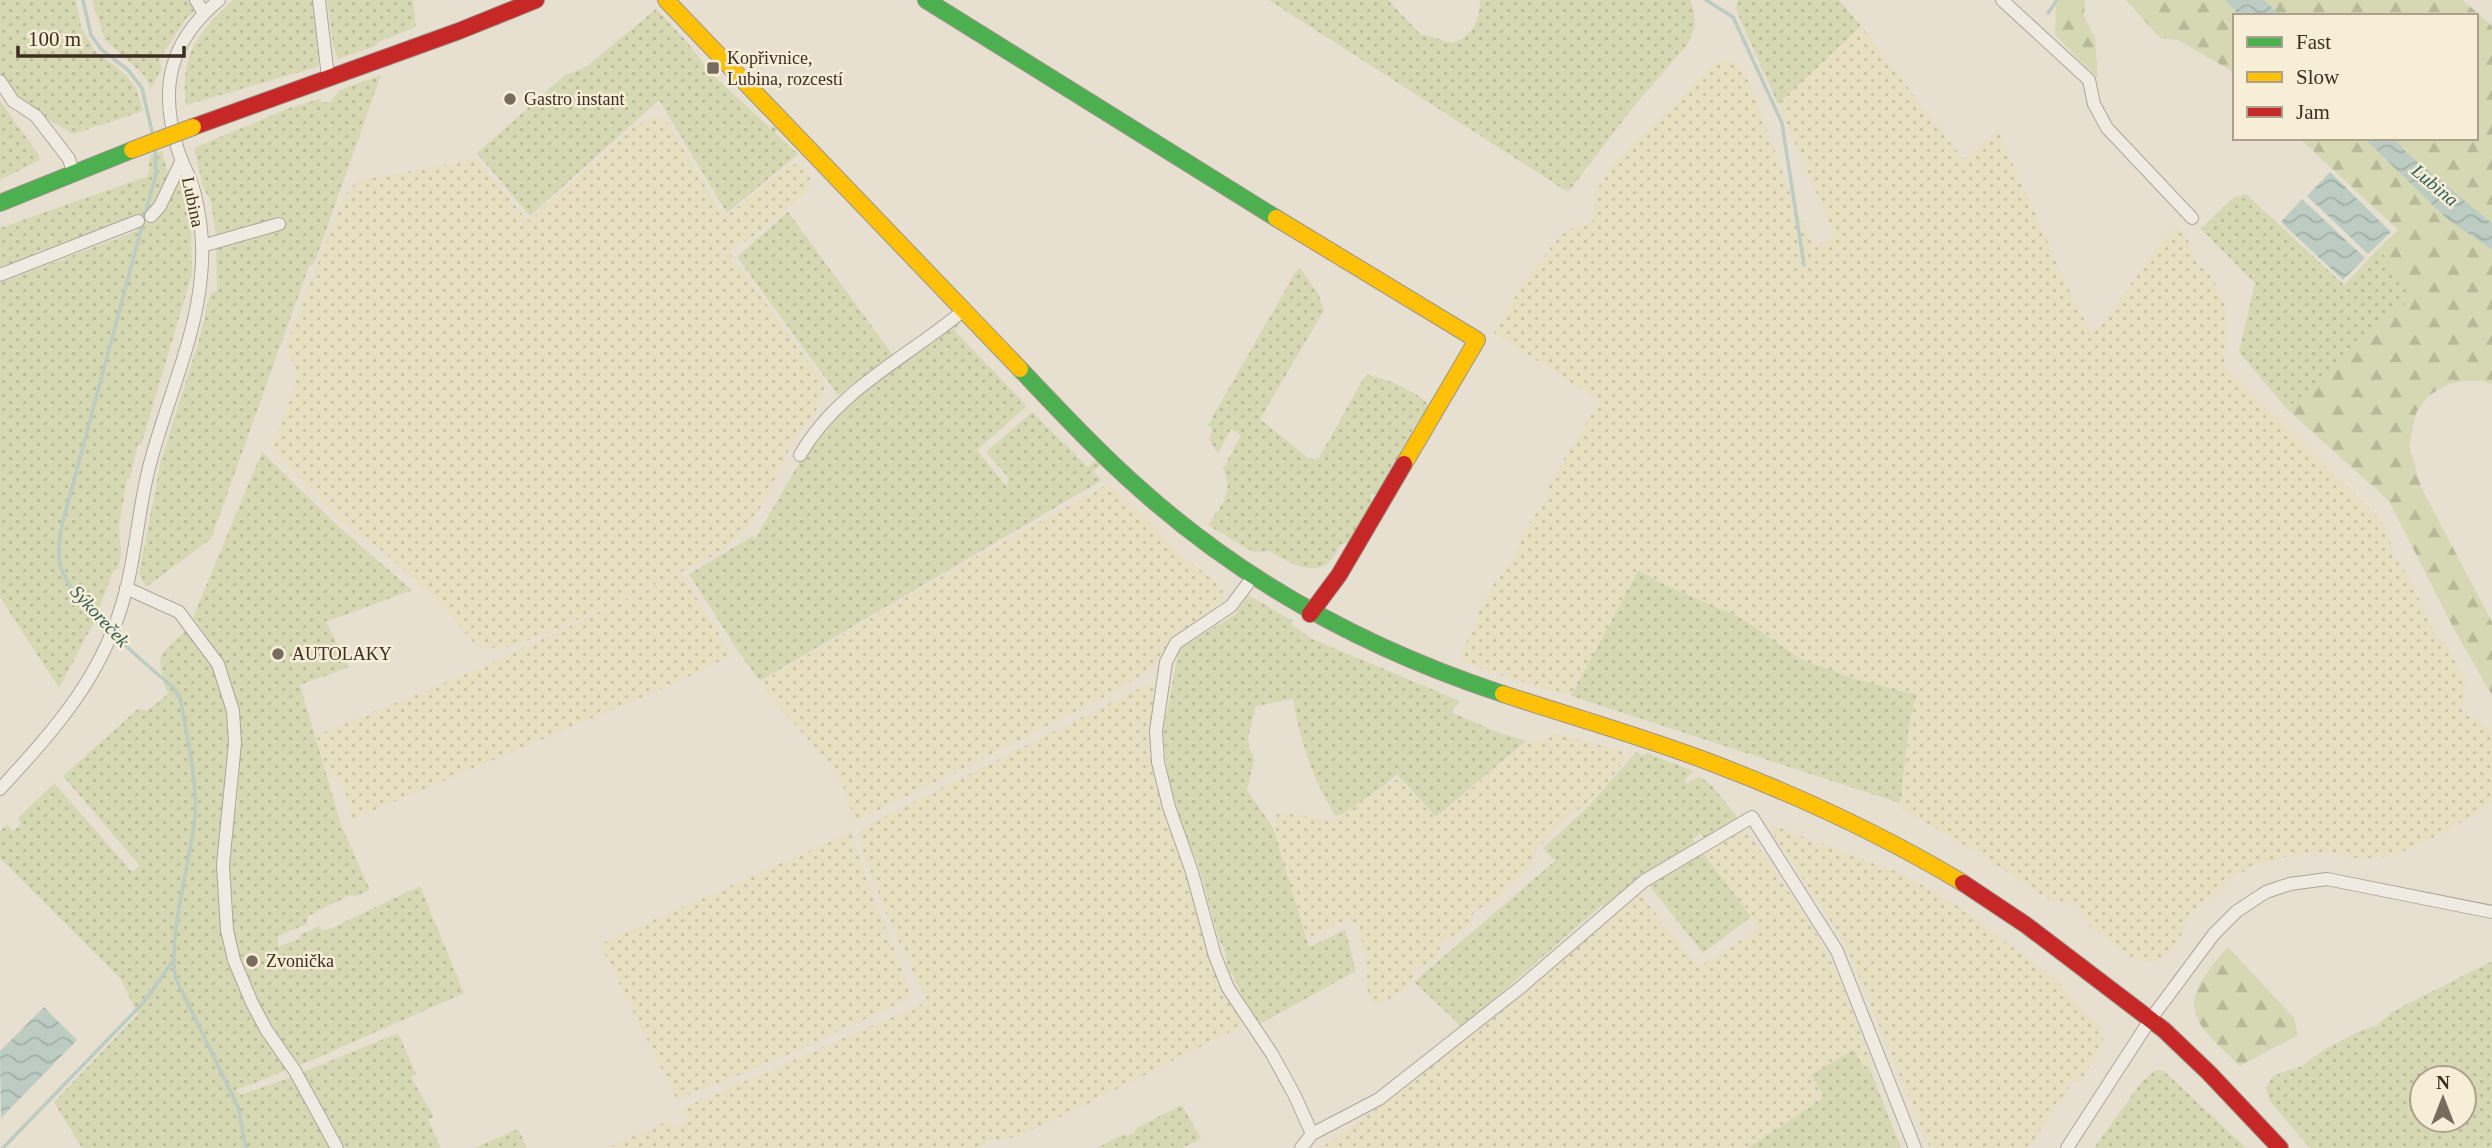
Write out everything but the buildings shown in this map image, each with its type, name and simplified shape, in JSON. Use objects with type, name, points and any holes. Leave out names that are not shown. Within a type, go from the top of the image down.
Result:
[{"type":"main road","points":[[0,203],[73,172],[536,0]]},
{"type":"main road","points":[[666,0],[1140,491],[1208,547],[1310,614],[1407,659],[1753,778],[1858,825],[1948,873],[2043,938],[2150,1020],[2224,1088],[2280,1148]]},
{"type":"main road","points":[[926,0],[1477,340],[1339,575],[1310,614]]},
{"type":"street","points":[[195,0],[204,13]]},
{"type":"street","name":"Lubina","points":[[0,789],[40,747],[89,681],[118,620],[150,462],[198,302],[202,246],[197,204],[170,117],[169,80],[178,50],[190,29],[219,0]]},
{"type":"street","points":[[319,0],[328,77]]},
{"type":"street","points":[[2002,0],[2089,80],[2094,104],[2107,128],[2192,218]]},
{"type":"street","points":[[0,81],[13,101],[36,116],[69,159],[73,172]]},
{"type":"street","points":[[151,216],[160,206],[182,160]]},
{"type":"street","points":[[0,275],[138,221]]},
{"type":"street","points":[[202,246],[279,224]]},
{"type":"street","points":[[800,455],[809,438],[841,401],[964,310]]},
{"type":"street","points":[[1252,578],[1231,606],[1176,643],[1170,652],[1166,662],[1155,745],[1164,789],[1192,872],[1221,973],[1289,1084],[1312,1134]]},
{"type":"street","points":[[126,589],[179,612],[218,664],[233,711],[234,743],[223,865],[227,930],[234,960],[267,1031],[295,1071],[337,1148]]},
{"type":"street","points":[[1301,1148],[1312,1134],[1379,1099],[1521,987],[1644,880],[1752,817],[1837,951],[1915,1148]]},
{"type":"street","points":[[2067,1148],[2150,1020],[2225,923],[2255,898],[2279,887],[2326,879],[2492,912]]},
{"type":"shaded area","points":[[1861,26],[1963,159],[1998,131],[2091,333],[2101,325],[2158,247],[2178,226],[2185,233],[2195,260],[2211,276],[2221,294],[2227,314],[2224,366],[2379,518],[2387,532],[2395,558],[2409,577],[2432,628],[2448,648],[2466,682],[2462,710],[2492,730],[2492,802],[2446,832],[2395,855],[2363,859],[2321,853],[2289,856],[2258,864],[2228,880],[2203,904],[2191,911],[2173,948],[2160,960],[2147,962],[2134,959],[2086,924],[2079,905],[2054,902],[2046,898],[1983,856],[1902,809],[1900,800],[1915,695],[1852,678],[1799,659],[1741,618],[1639,572],[1571,696],[1462,661],[1461,649],[1475,629],[1478,613],[1495,582],[1511,563],[1527,526],[1545,502],[1551,480],[1600,401],[1494,333],[1524,282],[1560,236],[1570,229],[1593,221],[1595,192],[1613,165],[1672,108],[1710,66],[1722,61],[1732,61],[1738,65],[1750,84],[1796,209],[1811,242],[1819,245],[1831,240],[1833,231],[1778,104]]},
{"type":"shaded area","points":[[654,116],[665,118],[724,218],[790,165],[802,166],[810,178],[809,189],[804,195],[760,232],[731,249],[730,254],[821,379],[824,395],[814,414],[794,439],[764,502],[745,530],[721,552],[544,635],[508,647],[482,648],[386,554],[342,521],[274,452],[274,441],[297,375],[286,346],[343,198],[357,181],[474,160],[479,162],[528,221],[637,125]]},
{"type":"shaded area","points":[[1105,486],[1116,490],[1180,555],[1221,585],[1225,600],[1173,639],[1155,665],[1123,687],[965,768],[862,818],[854,819],[843,786],[830,763],[776,704],[764,689],[763,681],[972,559]]},
{"type":"shaded area","points":[[681,573],[732,655],[680,681],[351,820],[339,776],[329,777],[315,736],[483,667]]},
{"type":"shaded area","points":[[1152,682],[1155,685],[1149,750],[1157,789],[1191,890],[1212,966],[1244,1025],[1077,1109],[1023,1134],[1003,1140],[988,1139],[981,1148],[607,1148],[670,1120],[674,1126],[687,1122],[681,1109],[927,1002],[887,916],[861,845],[860,829]]},
{"type":"shaded area","points":[[1554,733],[1621,751],[1625,755],[1624,762],[1597,795],[1584,807],[1572,812],[1533,853],[1534,861],[1510,887],[1487,906],[1475,909],[1469,924],[1441,942],[1439,952],[1431,964],[1415,969],[1411,984],[1406,989],[1381,1004],[1371,1002],[1367,988],[1365,953],[1357,923],[1348,919],[1311,938],[1303,932],[1274,828],[1277,814],[1285,812],[1334,820],[1395,780],[1400,780],[1436,819],[1526,742],[1547,740]]},
{"type":"shaded area","points":[[1766,823],[1903,874],[1958,906],[2059,982],[2076,1004],[2099,1024],[2103,1043],[2079,1084],[2075,1079],[2028,1148],[1930,1148],[1853,962],[1836,929]]},
{"type":"shaded area","points":[[851,832],[873,897],[911,991],[910,998],[792,1053],[677,1100],[600,944]]},
{"type":"shaded area","points":[[1739,832],[1748,834],[1753,839],[1815,931],[1838,975],[1872,1064],[1865,1071],[1854,1050],[1811,1074],[1826,1097],[1748,1148],[1321,1148],[1382,1105],[1390,1094],[1636,894],[1639,893],[1699,967],[1760,928],[1702,854]]},
{"type":"green space","points":[[0,0],[76,0],[81,27],[95,51],[125,74],[136,88],[143,111],[73,134],[21,100],[0,77]]},
{"type":"green space","points":[[92,0],[193,0],[196,9],[185,20],[159,60],[162,68],[151,88],[143,74],[105,40]]},
{"type":"green space","points":[[233,0],[313,0],[320,56],[317,67],[186,105],[186,71],[194,46],[210,23]]},
{"type":"green space","points":[[327,0],[413,0],[416,27],[338,59],[333,45]]},
{"type":"green space","points":[[1269,0],[1388,0],[1420,34],[1453,43],[1466,36],[1474,26],[1479,14],[1480,0],[1690,0],[1695,27],[1687,45],[1635,105],[1568,192]]},
{"type":"green space","points":[[1738,0],[1839,0],[1861,26],[1778,104],[1737,12]]},
{"type":"green space","points":[[2056,0],[2085,0],[2084,16],[2095,38],[2098,78],[2055,35]]},
{"type":"green space","points":[[2126,0],[2225,0],[2238,14],[2233,14],[2233,74],[2178,40],[2160,38]]},
{"type":"green space","points":[[2264,0],[2463,0],[2492,26],[2492,223],[2407,153],[2396,140],[2478,140],[2478,14],[2279,14]]},
{"type":"green space","points":[[656,9],[710,72],[770,128],[773,126],[778,130],[775,133],[798,154],[727,213],[659,100],[530,216],[476,154],[564,76],[586,67]]},
{"type":"green space","points":[[381,75],[314,264],[309,266],[211,539],[146,587],[139,574],[161,461],[199,340],[210,294],[217,291],[216,236],[211,201],[203,187],[194,148],[287,109],[322,98],[320,102],[330,102],[340,90]]},
{"type":"green space","points":[[0,101],[40,160],[0,180]]},
{"type":"green space","points":[[2301,140],[2366,140],[2447,219],[2492,250],[2492,384],[2465,381],[2448,384],[2428,396],[2416,413],[2409,446],[2421,487],[2492,622],[2492,695],[2454,629],[2389,501],[2287,409],[2410,299],[2411,293],[2379,248],[2398,230]]},
{"type":"green space","points":[[162,151],[168,174],[166,186],[160,199],[146,214],[49,251],[45,249],[36,252],[33,256],[0,270],[0,228],[148,176],[150,155]]},
{"type":"green space","points":[[179,180],[182,180],[191,229],[192,274],[141,445],[138,444],[130,478],[127,479],[119,526],[119,568],[113,571],[93,624],[59,688],[0,597],[0,283],[136,231],[138,224],[158,215]]},
{"type":"green space","points":[[2246,194],[2344,285],[2379,248],[2411,293],[2410,300],[2287,409],[2239,352],[2255,283],[2201,229],[2234,197]]},
{"type":"green space","points":[[788,212],[893,355],[838,395],[737,257]]},
{"type":"green space","points":[[1300,268],[1318,293],[1324,310],[1260,419],[1307,457],[1315,460],[1319,458],[1367,375],[1402,386],[1419,396],[1430,407],[1424,419],[1417,422],[1381,491],[1371,495],[1372,507],[1348,542],[1339,546],[1326,565],[1317,568],[1299,566],[1270,551],[1255,552],[1208,525],[1225,499],[1228,485],[1223,469],[1241,435],[1231,429],[1218,453],[1209,440],[1213,430],[1208,425]]},
{"type":"green space","points":[[963,321],[954,330],[1027,406],[977,450],[1007,487],[1008,477],[986,452],[1032,412],[1088,467],[1096,460],[1101,464],[1093,472],[1102,480],[760,681],[689,574],[753,536],[755,539],[803,456],[838,410]]},
{"type":"green space","points":[[262,452],[339,527],[412,590],[326,622],[349,667],[300,685],[341,825],[370,890],[356,896],[350,895],[308,916],[307,924],[278,936],[278,947],[301,938],[300,935],[319,926],[322,931],[332,928],[420,886],[464,993],[301,1065],[296,1065],[273,1026],[264,1017],[236,954],[228,873],[234,811],[237,808],[239,761],[223,661],[193,617]]},
{"type":"green space","points":[[1638,571],[1741,618],[1800,659],[1852,678],[1916,695],[1909,726],[1900,803],[1571,696]]},
{"type":"green space","points":[[1248,595],[1293,621],[1291,624],[1312,639],[1460,701],[1451,712],[1526,741],[1436,817],[1397,774],[1343,814],[1336,816],[1308,760],[1293,699],[1256,706],[1248,737],[1254,760],[1247,790],[1273,828],[1309,947],[1345,930],[1356,971],[1256,1026],[1232,974],[1229,974],[1225,951],[1219,939],[1197,861],[1175,816],[1178,812],[1168,776],[1163,733],[1181,647],[1236,614]]},
{"type":"green space","points":[[188,628],[209,657],[226,699],[229,766],[224,935],[287,1070],[236,1090],[240,1095],[292,1077],[337,1148],[82,1148],[54,1102],[138,1014],[120,978],[0,858],[0,831],[7,824],[12,831],[20,826],[19,817],[54,783],[132,872],[140,866],[63,776],[138,709],[147,711],[168,694],[161,670],[162,656]]},
{"type":"green space","points":[[1637,751],[1642,756],[1647,753],[1693,771],[1684,781],[1687,784],[1699,776],[1712,786],[1738,818],[1706,840],[1700,833],[1693,839],[1697,845],[1645,875],[1604,908],[1601,906],[1462,1027],[1414,982],[1555,861],[1543,848],[1585,810]]},
{"type":"green space","points":[[1701,850],[1751,917],[1703,953],[1648,884]]},
{"type":"green space","points":[[2228,947],[2294,1018],[2298,1035],[2240,1066],[2199,1023],[2195,1010],[2195,997],[2200,983]]},
{"type":"green space","points":[[2492,961],[2492,1148],[2310,1148],[2269,1100],[2266,1088],[2273,1076],[2302,1066],[2325,1049],[2362,1030],[2376,1026],[2392,1012]]},
{"type":"green space","points":[[398,1033],[416,1074],[411,1077],[434,1117],[428,1119],[441,1148],[345,1148],[327,1115],[299,1074]]},
{"type":"green space","points":[[1854,1049],[1865,1071],[1869,1067],[1901,1148],[1748,1148],[1825,1097],[1811,1075]]},
{"type":"green space","points":[[2156,1070],[2164,1071],[2246,1148],[2094,1148],[2143,1080]]},
{"type":"green space","points":[[1182,1105],[1201,1139],[1182,1148],[1097,1148],[1124,1134],[1127,1136],[1135,1132],[1136,1128]]},
{"type":"green space","points":[[518,1129],[527,1148],[475,1148]]},
{"type":"water","points":[[2225,0],[2264,0],[2279,14],[2238,14]]},
{"type":"water","points":[[2366,140],[2396,140],[2407,153],[2492,223],[2492,250],[2447,219]]},
{"type":"water","points":[[2330,172],[2391,232],[2368,254],[2307,196]]},
{"type":"water","points":[[2302,199],[2365,258],[2343,280],[2281,222]]},
{"type":"water","points":[[44,1007],[77,1040],[1,1118],[0,1051]]},
{"type":"waterway","name":"Sýkoreček","points":[[83,0],[91,35],[102,50],[128,70],[142,88],[153,136]]},
{"type":"waterway","points":[[1706,0],[1733,17],[1782,123],[1804,265]]},
{"type":"waterway","points":[[2048,13],[2057,0]]},
{"type":"waterway","name":"Sýkoreček","points":[[155,147],[156,174],[62,525],[59,557],[67,581],[78,597],[110,631],[173,687],[180,698],[191,757],[195,816],[175,939],[175,977],[238,1107],[246,1148]]},
{"type":"waterway","points":[[3,1148],[144,1002],[173,961]]},
{"type":"traffic: fast","points":[[926,0],[1276,218]]},
{"type":"traffic: fast","points":[[0,203],[132,150]]},
{"type":"traffic: fast","points":[[1020,369],[1124,475],[1181,523],[1266,584],[1357,635],[1405,657],[1503,694]]},
{"type":"traffic: slow","points":[[666,0],[1020,369]]},
{"type":"traffic: slow","points":[[132,150],[193,127]]},
{"type":"traffic: slow","points":[[1276,218],[1477,340],[1404,464]]},
{"type":"traffic: slow","points":[[1503,694],[1660,744],[1744,776],[1871,833],[1963,883]]},
{"type":"traffic: jam","points":[[193,127],[459,31],[536,0]]},
{"type":"traffic: jam","points":[[1310,614],[1339,575],[1404,464]]},
{"type":"traffic: jam","points":[[1963,883],[2026,925],[2164,1030],[2280,1148]]},
{"type":"place","name":"Kopřivnice, Lubina, rozcestí","points":[[713,68]]},
{"type":"place","name":"Gastro instant","points":[[510,99]]},
{"type":"place","name":"AUTOLAKY","points":[[278,654]]},
{"type":"place","name":"Zvonička","points":[[252,961]]}]
